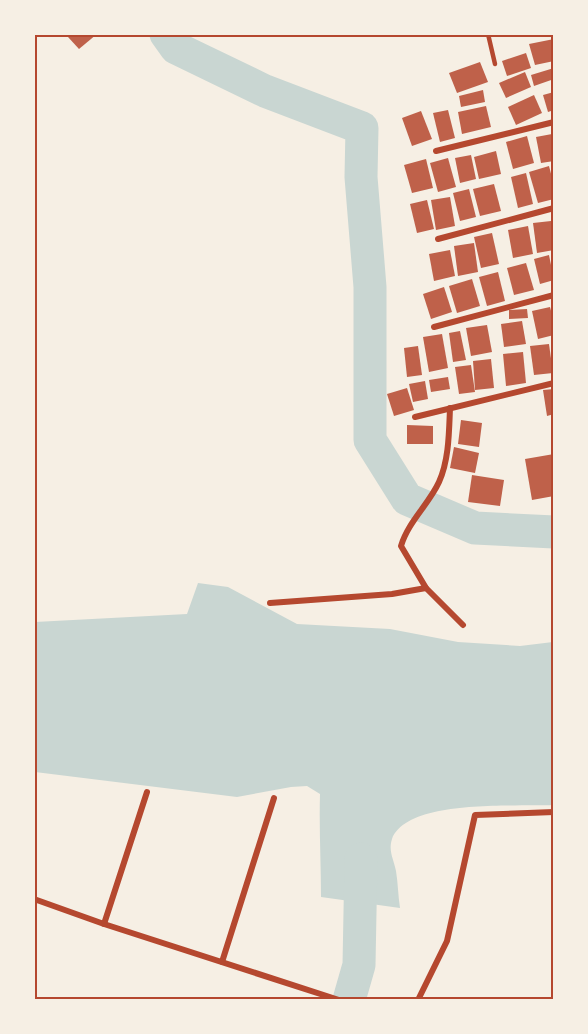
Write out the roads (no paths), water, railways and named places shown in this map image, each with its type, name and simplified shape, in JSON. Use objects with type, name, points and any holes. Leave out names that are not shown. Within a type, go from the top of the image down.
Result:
[{"type":"street","points":[[436,151],[554,122]]},
{"type":"street","points":[[438,239],[554,208]]},
{"type":"street","points":[[434,327],[554,295]]},
{"type":"street","points":[[415,417],[554,383]]},
{"type":"street","points":[[450,408],[446,455],[440,480],[402,543],[402,548],[426,588],[463,625]]},
{"type":"street","points":[[270,603],[392,594],[426,588]]},
{"type":"street","points":[[104,924],[147,792]]},
{"type":"street","points":[[222,962],[274,798]]},
{"type":"street","points":[[418,999],[447,941],[474,815],[554,812]]},
{"type":"street","points":[[34,899],[104,924],[339,999]]},
{"type":"lane","points":[[488,34],[495,64]]},
{"type":"waterway","points":[[166,34],[176,48],[265,91],[362,128],[361,177],[370,287],[370,440],[407,499],[475,528],[554,532]]},
{"type":"waterway","points":[[349,1000],[359,965],[361,859]]}]
